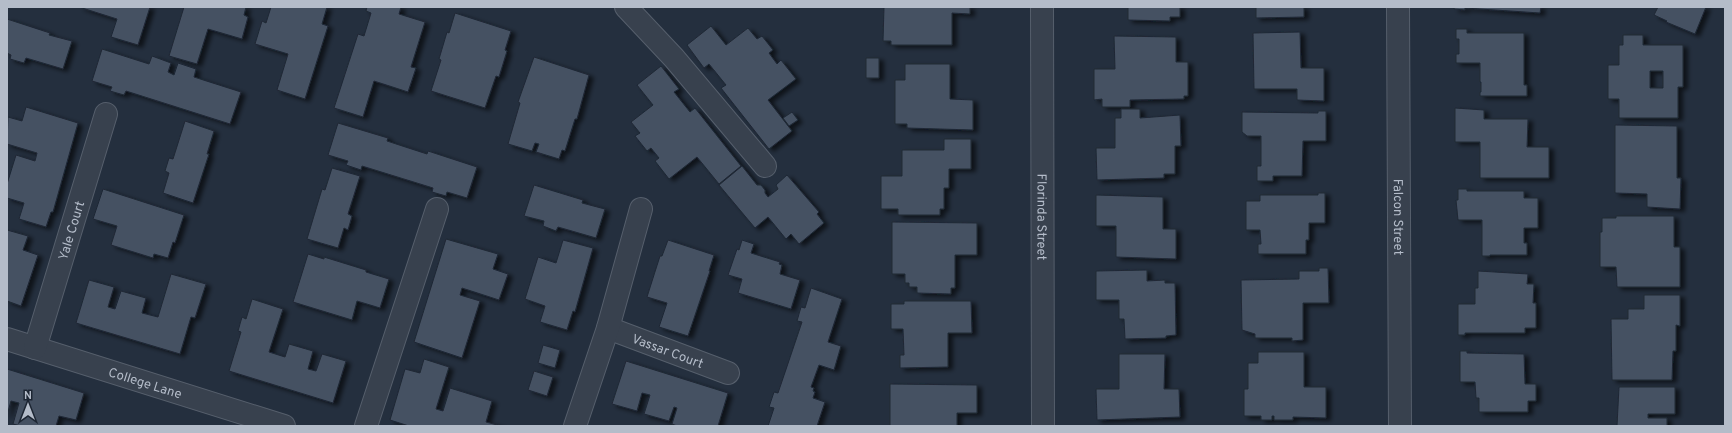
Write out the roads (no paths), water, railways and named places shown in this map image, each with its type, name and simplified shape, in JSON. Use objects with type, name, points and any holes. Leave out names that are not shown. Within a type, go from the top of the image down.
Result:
[{"type":"street","points":[[626,7],[674,58],[765,166]]},
{"type":"street","name":"Florinda Street","points":[[1042,7],[1043,426]]},
{"type":"street","name":"Falcon Street","points":[[1398,7],[1400,426]]},
{"type":"street","name":"Yale Court","points":[[35,348],[106,114]]},
{"type":"street","points":[[366,426],[438,208]]},
{"type":"street","points":[[575,426],[608,328],[641,208]]},
{"type":"street","name":"Vassar Court","points":[[608,328],[728,373]]},
{"type":"street","name":"College Lane","points":[[7,338],[284,426]]}]
